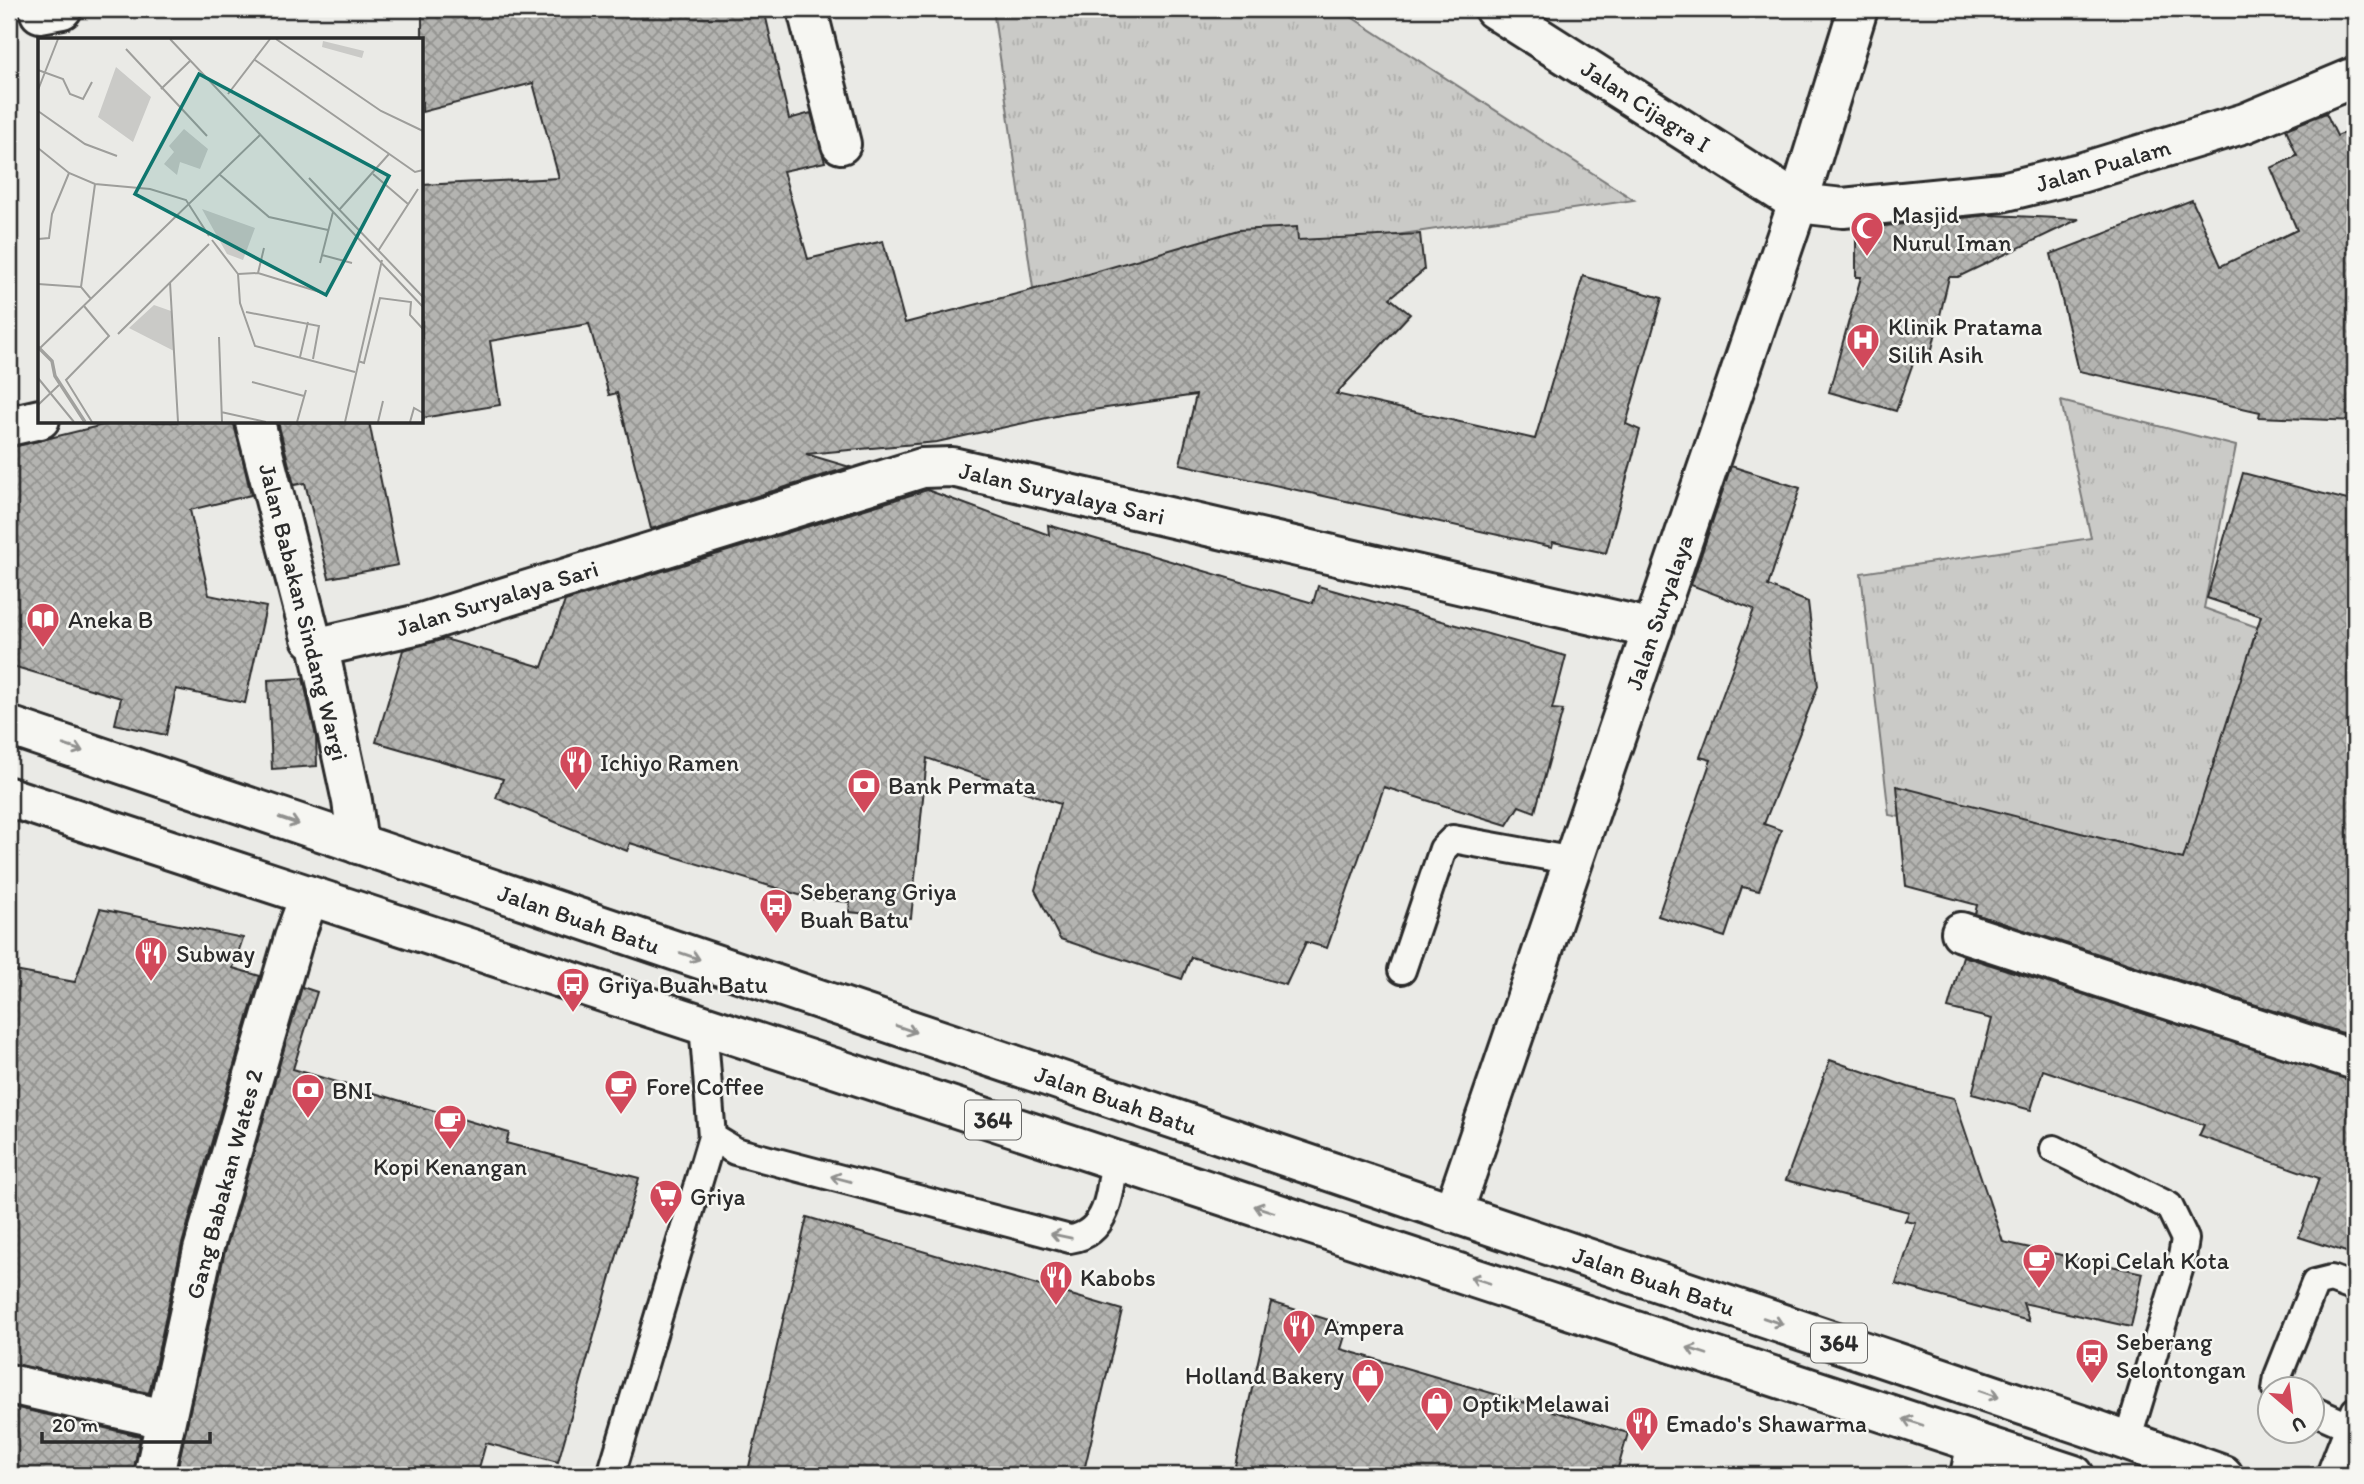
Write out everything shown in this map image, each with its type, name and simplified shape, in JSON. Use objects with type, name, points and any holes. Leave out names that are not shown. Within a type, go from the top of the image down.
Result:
[{"type":"street","points":[[807,9],[841,144]]},
{"type":"street","name":"Jalan Cijagra I","points":[[1494,9],[1798,203]]},
{"type":"street","name":"Jalan Suryalaya","points":[[1453,1213],[1798,203],[1858,9]]},
{"type":"street","name":"Jalan Pualam","points":[[1798,203],[1843,208],[2002,192],[2080,173],[2245,123],[2355,77]]},
{"type":"street","points":[[9,426],[38,419]]},
{"type":"street","name":"Jalan Babakan Sindang Wargi","points":[[256,424],[311,638],[318,644],[352,801],[358,844]]},
{"type":"street","name":"Jalan Suryalaya Sari","points":[[318,644],[327,645],[415,625],[922,468],[952,467],[1653,629]]},
{"type":"street","name":"Jalan Buah Batu","points":[[9,726],[2223,1475]]},
{"type":"street","name":"364","points":[[9,797],[1114,1160],[1974,1459],[2074,1475]]},
{"type":"street","name":"Gang Babakan Wates 2","points":[[154,1475],[203,1250],[294,938],[309,897]]},
{"type":"street","points":[[1961,932],[2355,1060]]},
{"type":"street","points":[[9,1384],[166,1419]]},
{"type":"lane","points":[[1402,970],[1443,849],[1454,839],[1574,861]]},
{"type":"lane","points":[[611,1475],[712,1137],[703,1024]]},
{"type":"lane","points":[[712,1137],[735,1150],[1070,1238],[1093,1229],[1110,1200],[1114,1160]]},
{"type":"lane","points":[[2054,1149],[2169,1206],[2185,1239],[2164,1324],[2127,1441]]},
{"type":"lane","points":[[2278,1376],[2315,1283],[2331,1279],[2355,1288]]},
{"type":"lane","points":[[2326,1414],[2353,1422],[2330,1475]]},
{"type":"green space","points":[[993,9],[1339,9],[1634,200],[1033,288]]},
{"type":"green space","points":[[2061,401],[2236,446],[2204,608],[2287,638],[2224,876],[1889,815],[1861,573],[2091,538]]},
{"type":"building","points":[[422,9],[764,9],[789,119],[811,113],[825,162],[783,171],[808,259],[883,241],[905,323],[1047,286],[1238,230],[1297,227],[1298,240],[1420,234],[1424,270],[1390,298],[1410,314],[1336,394],[1535,439],[1583,276],[1662,298],[1626,424],[1640,430],[1606,553],[1553,542],[1552,547],[1180,464],[1196,395],[1065,414],[937,442],[806,454],[850,467],[651,529],[617,393],[609,395],[589,324],[490,341],[500,405],[424,418],[424,185],[559,178],[533,83],[424,111]]},
{"type":"building","points":[[2326,113],[2337,136],[2355,128],[2355,421],[2259,417],[2260,412],[2079,371],[2051,254],[2192,200],[2221,266],[2297,230],[2271,168],[2297,156],[2286,129]]},
{"type":"building","points":[[1990,215],[2079,219],[1958,277],[1949,277],[1929,362],[1914,360],[1896,411],[1829,392],[1861,277],[1856,277],[1856,229]]},
{"type":"building","points":[[107,424],[234,424],[251,495],[190,510],[209,595],[266,607],[245,703],[176,689],[166,735],[115,724],[121,698],[9,665],[9,448]]},
{"type":"building","points":[[279,424],[369,424],[398,565],[329,578],[305,483],[294,485]]},
{"type":"building","points":[[1731,466],[1800,488],[1768,586],[1808,602],[1818,686],[1764,824],[1781,830],[1759,891],[1742,887],[1725,937],[1658,916],[1711,760],[1700,757],[1754,609],[1691,585]]},
{"type":"building","points":[[2243,473],[2355,502],[2355,1037],[1975,914],[1977,905],[1906,886],[1897,786],[2183,859],[2261,616],[2207,598]]},
{"type":"building","points":[[927,490],[1049,535],[1048,525],[1313,603],[1318,586],[1566,656],[1552,709],[1563,710],[1535,812],[1519,806],[1507,825],[1384,787],[1327,948],[1306,942],[1286,985],[1191,957],[1182,979],[1060,939],[1035,890],[1060,804],[927,758],[911,918],[849,912],[850,902],[812,899],[630,843],[627,851],[496,798],[503,779],[376,742],[403,650],[445,639],[542,667],[565,601]]},
{"type":"building","points":[[303,678],[316,737],[317,766],[272,769],[268,680]]},
{"type":"building","points":[[100,909],[243,938],[233,968],[260,976],[182,1244],[149,1393],[9,1363],[9,970],[75,982]]},
{"type":"building","points":[[1963,956],[2355,1081],[2355,1255],[2299,1237],[2319,1178],[2199,1136],[2204,1125],[2043,1070],[2031,1110],[1972,1094],[1992,1019],[1948,1008]]},
{"type":"building","points":[[302,987],[317,992],[293,1069],[509,1133],[506,1143],[639,1178],[558,1462],[486,1443],[477,1475],[176,1475],[224,1255]]},
{"type":"building","points":[[1830,1060],[1911,1088],[1954,1098],[2003,1242],[2143,1273],[2131,1327],[2023,1303],[2029,1321],[1896,1284],[1916,1223],[1905,1221],[1909,1212],[1786,1180]]},
{"type":"building","points":[[807,1217],[1122,1310],[1083,1475],[747,1475]]},
{"type":"building","points":[[1271,1302],[1348,1326],[1341,1349],[1628,1433],[1616,1475],[1233,1475]]},
{"type":"building","points":[[9,1406],[140,1436],[133,1475],[9,1475]]},
{"type":"place","name":"Masjid Nurul Iman","points":[[1867,258]]},
{"type":"place","name":"Klinik Pratama Silih Asih","points":[[1863,370]]},
{"type":"place","name":"Aneka B","points":[[43,649]]},
{"type":"place","name":"Ichiyo Ramen","points":[[576,792]]},
{"type":"place","name":"Bank Permata","points":[[864,815]]},
{"type":"place","name":"Seberang Griya Buah Batu","points":[[776,935]]},
{"type":"place","name":"Subway","points":[[151,983]]},
{"type":"place","name":"Griya Buah Batu","points":[[573,1014]]},
{"type":"place","name":"Fore Coffee","points":[[621,1116]]},
{"type":"place","name":"BNI","points":[[308,1120]]},
{"type":"place","name":"Kopi Kenangan","points":[[450,1151]]},
{"type":"place","name":"Griya","points":[[666,1226]]},
{"type":"place","name":"Kopi Celah Kota","points":[[2039,1290]]},
{"type":"place","name":"Kabobs","points":[[1056,1307]]},
{"type":"place","name":"Ampera","points":[[1299,1356]]},
{"type":"place","name":"Seberang Selontongan","points":[[2092,1385]]},
{"type":"place","name":"Holland Bakery","points":[[1368,1405]]},
{"type":"place","name":"Optik Melawai","points":[[1437,1433]]},
{"type":"place","name":"Emado's Shawarma","points":[[1642,1453]]}]
